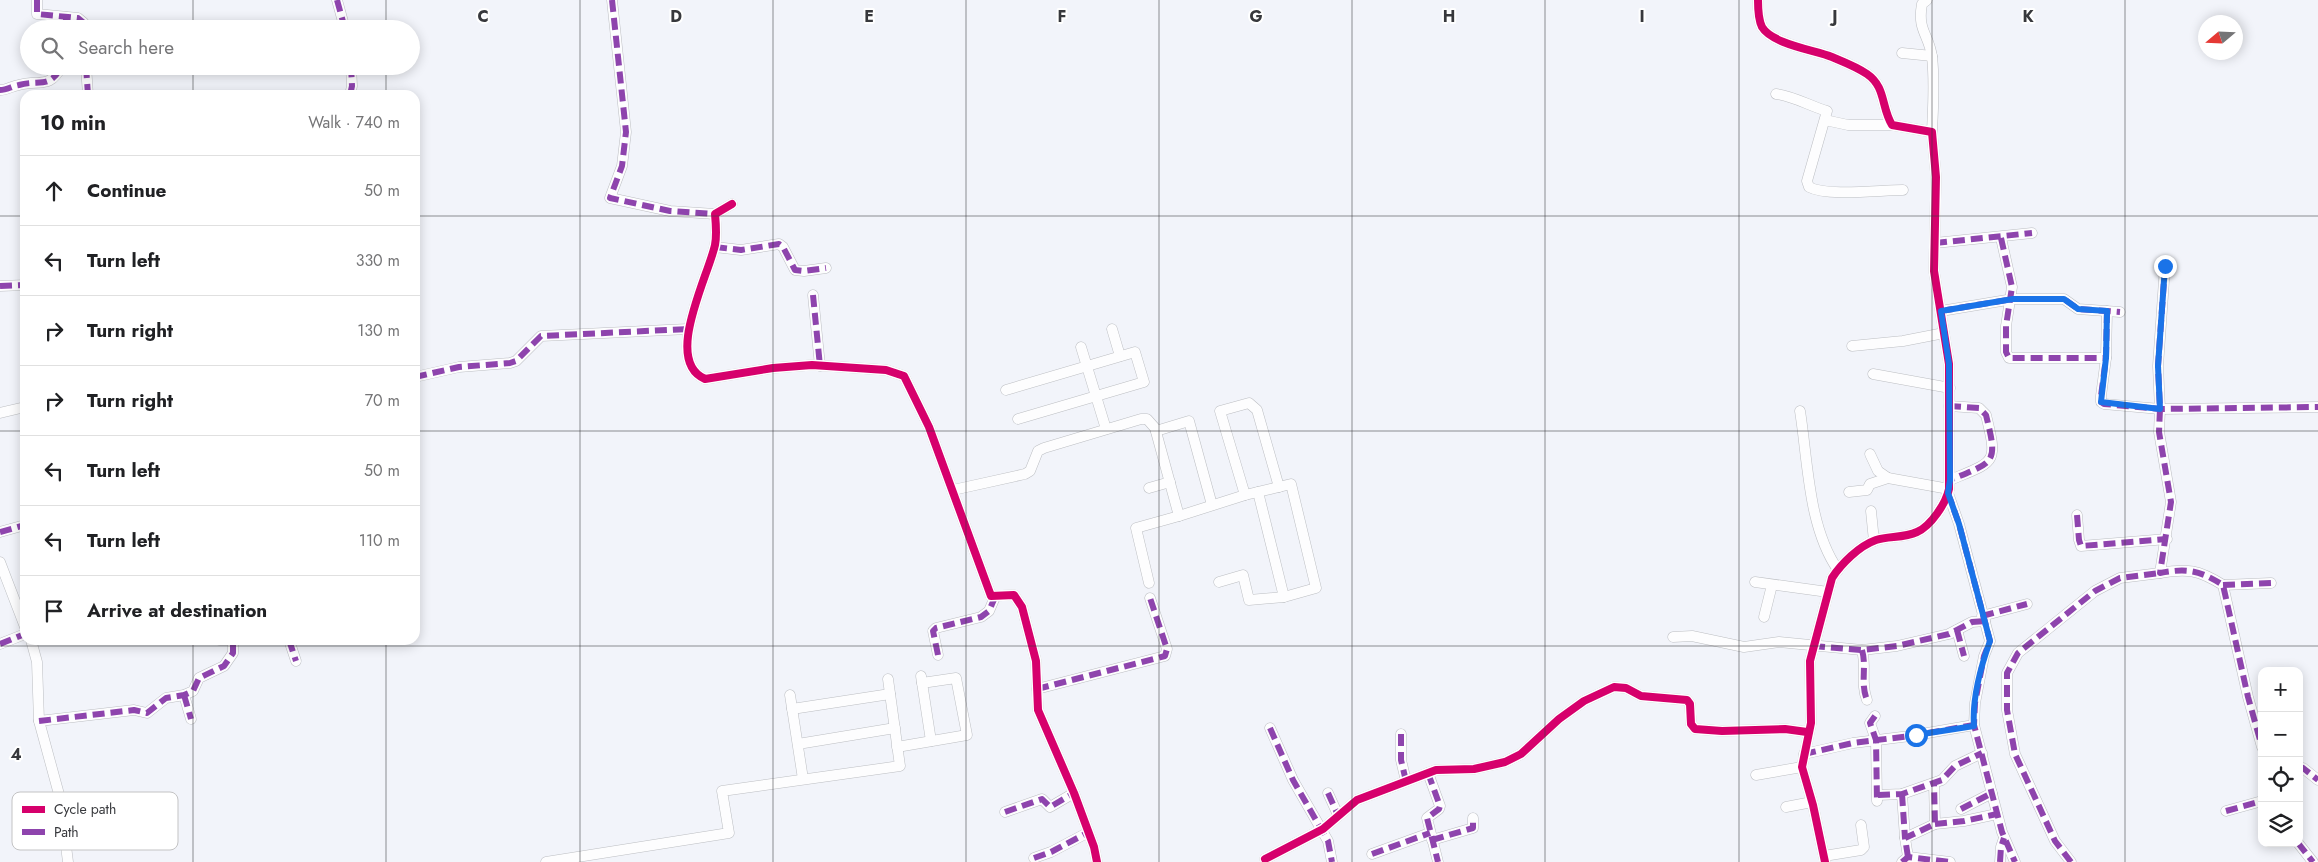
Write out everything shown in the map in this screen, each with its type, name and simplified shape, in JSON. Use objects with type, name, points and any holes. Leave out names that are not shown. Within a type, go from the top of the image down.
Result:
[{"type":"street","points":[[37,0],[38,14],[82,20]]},
{"type":"street","points":[[337,0],[343,20]]},
{"type":"street","points":[[612,0],[626,132],[622,166],[610,198],[670,211],[715,214],[732,204]]},
{"type":"street","points":[[1758,0],[1762,27],[1770,36],[1832,57],[1867,74],[1873,79],[1882,91],[1886,112],[1892,125]]},
{"type":"street","points":[[1927,0],[1921,6],[1921,28],[1929,42],[1934,88],[1932,132],[1936,177],[1934,271],[1941,311],[1950,388],[1949,488],[1990,641],[1984,656],[1975,702],[1974,726],[2004,838],[2015,862]]},
{"type":"street","points":[[1902,53],[1932,56]]},
{"type":"street","points":[[0,90],[20,84],[48,83],[57,75]]},
{"type":"street","points":[[87,75],[88,90]]},
{"type":"street","points":[[351,75],[351,90]]},
{"type":"street","points":[[1776,94],[1787,95],[1827,112],[1807,181],[1808,187],[1814,190],[1852,192],[1904,190]]},
{"type":"street","points":[[1825,120],[1848,125],[1892,125],[1932,132]]},
{"type":"street","points":[[715,214],[715,247],[688,329],[688,362],[698,376],[705,379],[773,368],[820,366],[886,370],[902,374],[929,427],[991,596],[995,598],[1014,595],[1017,597],[1036,661],[1038,710],[1074,792],[1087,833],[1094,847],[1097,862]]},
{"type":"street","points":[[1935,244],[2032,233]]},
{"type":"street","points":[[2001,238],[2012,287],[2009,300],[2006,346],[2009,358],[2106,358]]},
{"type":"street","points":[[715,247],[741,250],[779,244],[795,270],[804,271],[826,268]]},
{"type":"street","points":[[2160,573],[2172,502],[2160,445],[2158,366],[2165,266]]},
{"type":"street","points":[[0,286],[20,285]]},
{"type":"street","points":[[813,295],[820,366]]},
{"type":"street","points":[[1941,311],[2009,300],[2064,299],[2078,309],[2120,312]]},
{"type":"street","points":[[2107,311],[2106,358],[2101,402],[2160,409],[2318,407]]},
{"type":"street","points":[[420,376],[459,367],[510,363],[516,361],[541,336],[688,329]]},
{"type":"street","points":[[1112,329],[1120,356]]},
{"type":"street","points":[[1852,346],[1903,341],[1944,333]]},
{"type":"street","points":[[1081,347],[1106,430]]},
{"type":"street","points":[[1006,390],[1136,352],[1144,382],[1018,419]]},
{"type":"street","points":[[1873,374],[1950,388]]},
{"type":"street","points":[[1245,495],[1220,411],[1249,403],[1257,410],[1279,487]]},
{"type":"street","points":[[1862,825],[1864,847],[1861,850],[1824,859],[1812,802],[1802,767],[1811,723],[1809,675],[1813,646],[1828,592],[1838,570],[1874,541],[1906,536],[1922,529],[1940,508],[1949,488],[1980,467],[1992,456],[1994,448],[1986,415],[1983,411],[1979,408],[1949,406]]},
{"type":"street","points":[[0,413],[20,408]]},
{"type":"street","points":[[1800,411],[1815,516],[1826,552],[1838,570]]},
{"type":"street","points":[[953,490],[1025,474],[1033,467],[1038,451],[1044,448],[1142,419],[1152,422],[1156,431],[1179,516]]},
{"type":"street","points":[[1156,431],[1189,421],[1212,505]]},
{"type":"street","points":[[1870,454],[1878,471],[1888,478],[1949,488]]},
{"type":"street","points":[[1849,492],[1867,490],[1870,484],[1888,478]]},
{"type":"street","points":[[1149,488],[1170,482]]},
{"type":"street","points":[[1149,583],[1136,528],[1245,495],[1291,484],[1316,588],[1284,597],[1249,600],[1242,575],[1219,582]]},
{"type":"street","points":[[1258,492],[1284,597]]},
{"type":"street","points":[[1871,510],[1874,541]]},
{"type":"street","points":[[2077,515],[2081,546],[2167,539]]},
{"type":"street","points":[[0,532],[20,526]]},
{"type":"street","points":[[0,562],[20,614]]},
{"type":"street","points":[[2072,862],[2055,841],[2015,754],[2007,710],[2007,673],[2018,653],[2095,591],[2120,578],[2186,570],[2200,572],[2223,585],[2271,582]]},
{"type":"street","points":[[1755,582],[1828,592]]},
{"type":"street","points":[[1764,617],[1772,585]]},
{"type":"street","points":[[2223,585],[2258,733]]},
{"type":"street","points":[[938,655],[932,631],[936,628],[981,617],[989,611],[995,598]]},
{"type":"street","points":[[1037,689],[1165,656],[1167,649],[1150,598]]},
{"type":"street","points":[[1673,637],[1692,636],[1744,647],[1779,642],[1862,650],[1897,646],[1949,634],[1972,622],[2027,604]]},
{"type":"street","points":[[1957,630],[1964,656]]},
{"type":"street","points":[[0,644],[20,636]]},
{"type":"street","points":[[32,645],[37,662],[39,721],[58,792]]},
{"type":"street","points":[[39,721],[134,710],[147,713],[166,698],[184,695],[193,691],[199,678],[224,666],[233,653],[233,645]]},
{"type":"street","points":[[291,645],[296,661]]},
{"type":"street","points":[[1862,650],[1865,668],[1863,687],[1867,700]]},
{"type":"street","points":[[897,747],[967,735],[956,678],[922,679],[931,741]]},
{"type":"street","points":[[546,862],[729,833],[722,791],[900,766],[888,679]]},
{"type":"street","points":[[1265,859],[1323,829],[1338,814],[1357,800],[1428,773],[1442,770],[1474,769],[1505,762],[1521,754],[1554,723],[1584,702],[1614,687],[1620,686],[1641,696],[1687,700],[1690,704],[1690,724],[1695,729],[1722,731],[1757,729],[1808,732]]},
{"type":"street","points":[[792,709],[890,694]]},
{"type":"street","points":[[184,695],[191,719]]},
{"type":"street","points":[[790,695],[803,779]]},
{"type":"street","points":[[1875,716],[1870,723],[1876,740],[1878,798],[1902,794],[1942,780],[1955,766],[1982,753]]},
{"type":"street","points":[[1804,754],[1853,743],[1974,726]]},
{"type":"street","points":[[798,744],[894,728]]},
{"type":"street","points":[[1270,728],[1293,780],[1323,829],[1328,841],[1332,862]]},
{"type":"street","points":[[1401,734],[1401,760],[1406,781]]},
{"type":"street","points":[[1756,775],[1802,767]]},
{"type":"street","points":[[2303,768],[2318,780]]},
{"type":"street","points":[[1428,773],[1440,806],[1439,809],[1427,818],[1438,862]]},
{"type":"street","points":[[1934,783],[1935,824]]},
{"type":"street","points":[[1005,812],[1043,799],[1050,808],[1074,792]]},
{"type":"street","points":[[1961,809],[1992,793]]},
{"type":"street","points":[[1328,794],[1338,814]]},
{"type":"street","points":[[1902,794],[1906,838],[1905,860],[1950,862]]},
{"type":"street","points":[[1786,807],[1812,802]]},
{"type":"street","points":[[2226,811],[2258,802]]},
{"type":"street","points":[[1906,838],[1935,824],[1964,822],[1997,814]]},
{"type":"street","points":[[1372,854],[1431,836],[1473,828],[1473,818]]},
{"type":"street","points":[[1034,858],[1051,852],[1087,833]]},
{"type":"street","points":[[2000,862],[2004,838]]},
{"type":"street","points":[[2301,847],[2314,862]]},
{"type":"marked path","points":[[37,0],[37,14],[78,18],[80,20]]},
{"type":"marked path","points":[[337,0],[343,20]]},
{"type":"marked path","points":[[612,0],[626,132],[622,166],[610,198],[670,211],[715,214]]},
{"type":"marked path","points":[[0,90],[26,83],[48,81],[55,75]]},
{"type":"marked path","points":[[87,75],[88,90]]},
{"type":"marked path","points":[[351,75],[351,90]]},
{"type":"marked path","points":[[1935,243],[2032,233]]},
{"type":"marked path","points":[[2001,238],[2012,287],[2006,326],[2006,352],[2009,358],[2106,358]]},
{"type":"marked path","points":[[715,247],[741,250],[779,244],[783,247],[795,270],[804,271],[826,268]]},
{"type":"marked path","points":[[2165,266],[2158,366],[2159,432],[2171,502],[2160,573],[2178,571],[2200,573],[2223,585],[2258,733]]},
{"type":"marked path","points":[[0,286],[20,285]]},
{"type":"marked path","points":[[813,295],[820,366]]},
{"type":"marked path","points":[[1941,311],[2013,299],[2064,299],[2078,309],[2120,312]]},
{"type":"marked path","points":[[2107,311],[2106,358],[2101,396],[2101,402],[2104,404],[2160,409],[2318,407]]},
{"type":"marked path","points":[[420,376],[459,367],[510,363],[516,361],[541,336],[688,329]]},
{"type":"marked path","points":[[1949,406],[1979,408],[1986,415],[1992,443],[1990,459],[1985,464],[1950,480]]},
{"type":"marked path","points":[[1948,493],[1959,524],[1990,641],[1984,656],[1975,703],[1974,725],[2002,832],[2015,862]]},
{"type":"marked path","points":[[2077,515],[2081,546],[2167,539]]},
{"type":"marked path","points":[[0,532],[20,526]]},
{"type":"marked path","points":[[2071,862],[2055,841],[2015,754],[2007,710],[2007,673],[2018,653],[2095,591],[2120,578],[2160,573]]},
{"type":"marked path","points":[[2223,585],[2271,583]]},
{"type":"marked path","points":[[938,655],[933,631],[936,628],[981,617],[989,611],[995,597]]},
{"type":"marked path","points":[[1037,689],[1165,656],[1167,649],[1150,598]]},
{"type":"marked path","points":[[1982,616],[2027,604]]},
{"type":"marked path","points":[[1813,646],[1862,650],[1897,646],[1949,634],[1972,622],[1985,621]]},
{"type":"marked path","points":[[1957,630],[1964,656]]},
{"type":"marked path","points":[[0,644],[20,636]]},
{"type":"marked path","points":[[39,721],[134,710],[147,713],[166,698],[184,695],[193,691],[199,678],[224,666],[233,653],[233,645]]},
{"type":"marked path","points":[[291,645],[296,661]]},
{"type":"marked path","points":[[1862,650],[1864,687],[1867,700]]},
{"type":"marked path","points":[[184,695],[191,719]]},
{"type":"marked path","points":[[1875,716],[1870,723],[1876,740],[1877,802]]},
{"type":"marked path","points":[[1804,754],[1853,743],[1974,725]]},
{"type":"marked path","points":[[1270,728],[1293,780],[1328,841],[1332,862]]},
{"type":"marked path","points":[[1401,734],[1401,760],[1406,781]]},
{"type":"marked path","points":[[1878,795],[1902,794],[1942,780],[1955,766],[1982,753]]},
{"type":"marked path","points":[[2303,768],[2318,780]]},
{"type":"marked path","points":[[1428,773],[1440,806],[1439,809],[1427,818],[1438,862]]},
{"type":"marked path","points":[[1908,857],[1905,838],[1935,824],[1934,783]]},
{"type":"marked path","points":[[1005,812],[1042,799],[1050,807],[1074,793]]},
{"type":"marked path","points":[[1328,793],[1338,815]]},
{"type":"marked path","points":[[1961,809],[1992,793]]},
{"type":"marked path","points":[[1902,794],[1905,838]]},
{"type":"marked path","points":[[2226,811],[2258,802]]},
{"type":"marked path","points":[[1935,824],[1964,821],[1997,814]]},
{"type":"marked path","points":[[1432,840],[1473,828],[1473,818]]},
{"type":"marked path","points":[[1034,858],[1051,852],[1087,833]]},
{"type":"marked path","points":[[1372,854],[1430,833]]},
{"type":"marked path","points":[[2000,862],[2004,838]]},
{"type":"marked path","points":[[2301,847],[2313,862]]},
{"type":"marked path","points":[[1902,862],[1908,857],[1950,862]]},
{"type":"cycle path","points":[[1758,0],[1760,21],[1767,33],[1794,46],[1832,57],[1863,71],[1877,85],[1892,125],[1932,132],[1936,177],[1934,271],[1949,364],[1949,489],[1945,501],[1937,514],[1922,529],[1912,534],[1876,540],[1863,546],[1840,567],[1832,578],[1810,661],[1811,723],[1802,767],[1813,805],[1825,862]]},
{"type":"cycle path","points":[[732,204],[715,214],[715,245],[692,317],[688,337],[688,355],[693,369],[705,379],[773,368],[812,365],[886,370],[904,376],[929,427],[991,596],[1014,595],[1022,607],[1036,661],[1038,710],[1074,793],[1094,847],[1097,862]]},
{"type":"cycle path","points":[[1265,859],[1323,829],[1357,800],[1436,770],[1474,769],[1505,762],[1521,754],[1559,719],[1584,701],[1614,687],[1626,688],[1641,696],[1687,700],[1690,704],[1691,724],[1695,729],[1722,731],[1785,729],[1807,732]]},
{"type":"route","points":[[1916,735],[1974,726],[1975,702],[1984,656],[1990,641],[1959,524],[1948,493],[1950,480],[1950,388],[1949,364],[1941,311],[2013,299],[2064,299],[2078,309],[2107,311],[2106,358],[2101,402],[2104,404],[2160,409],[2158,366],[2165,266]]}]
